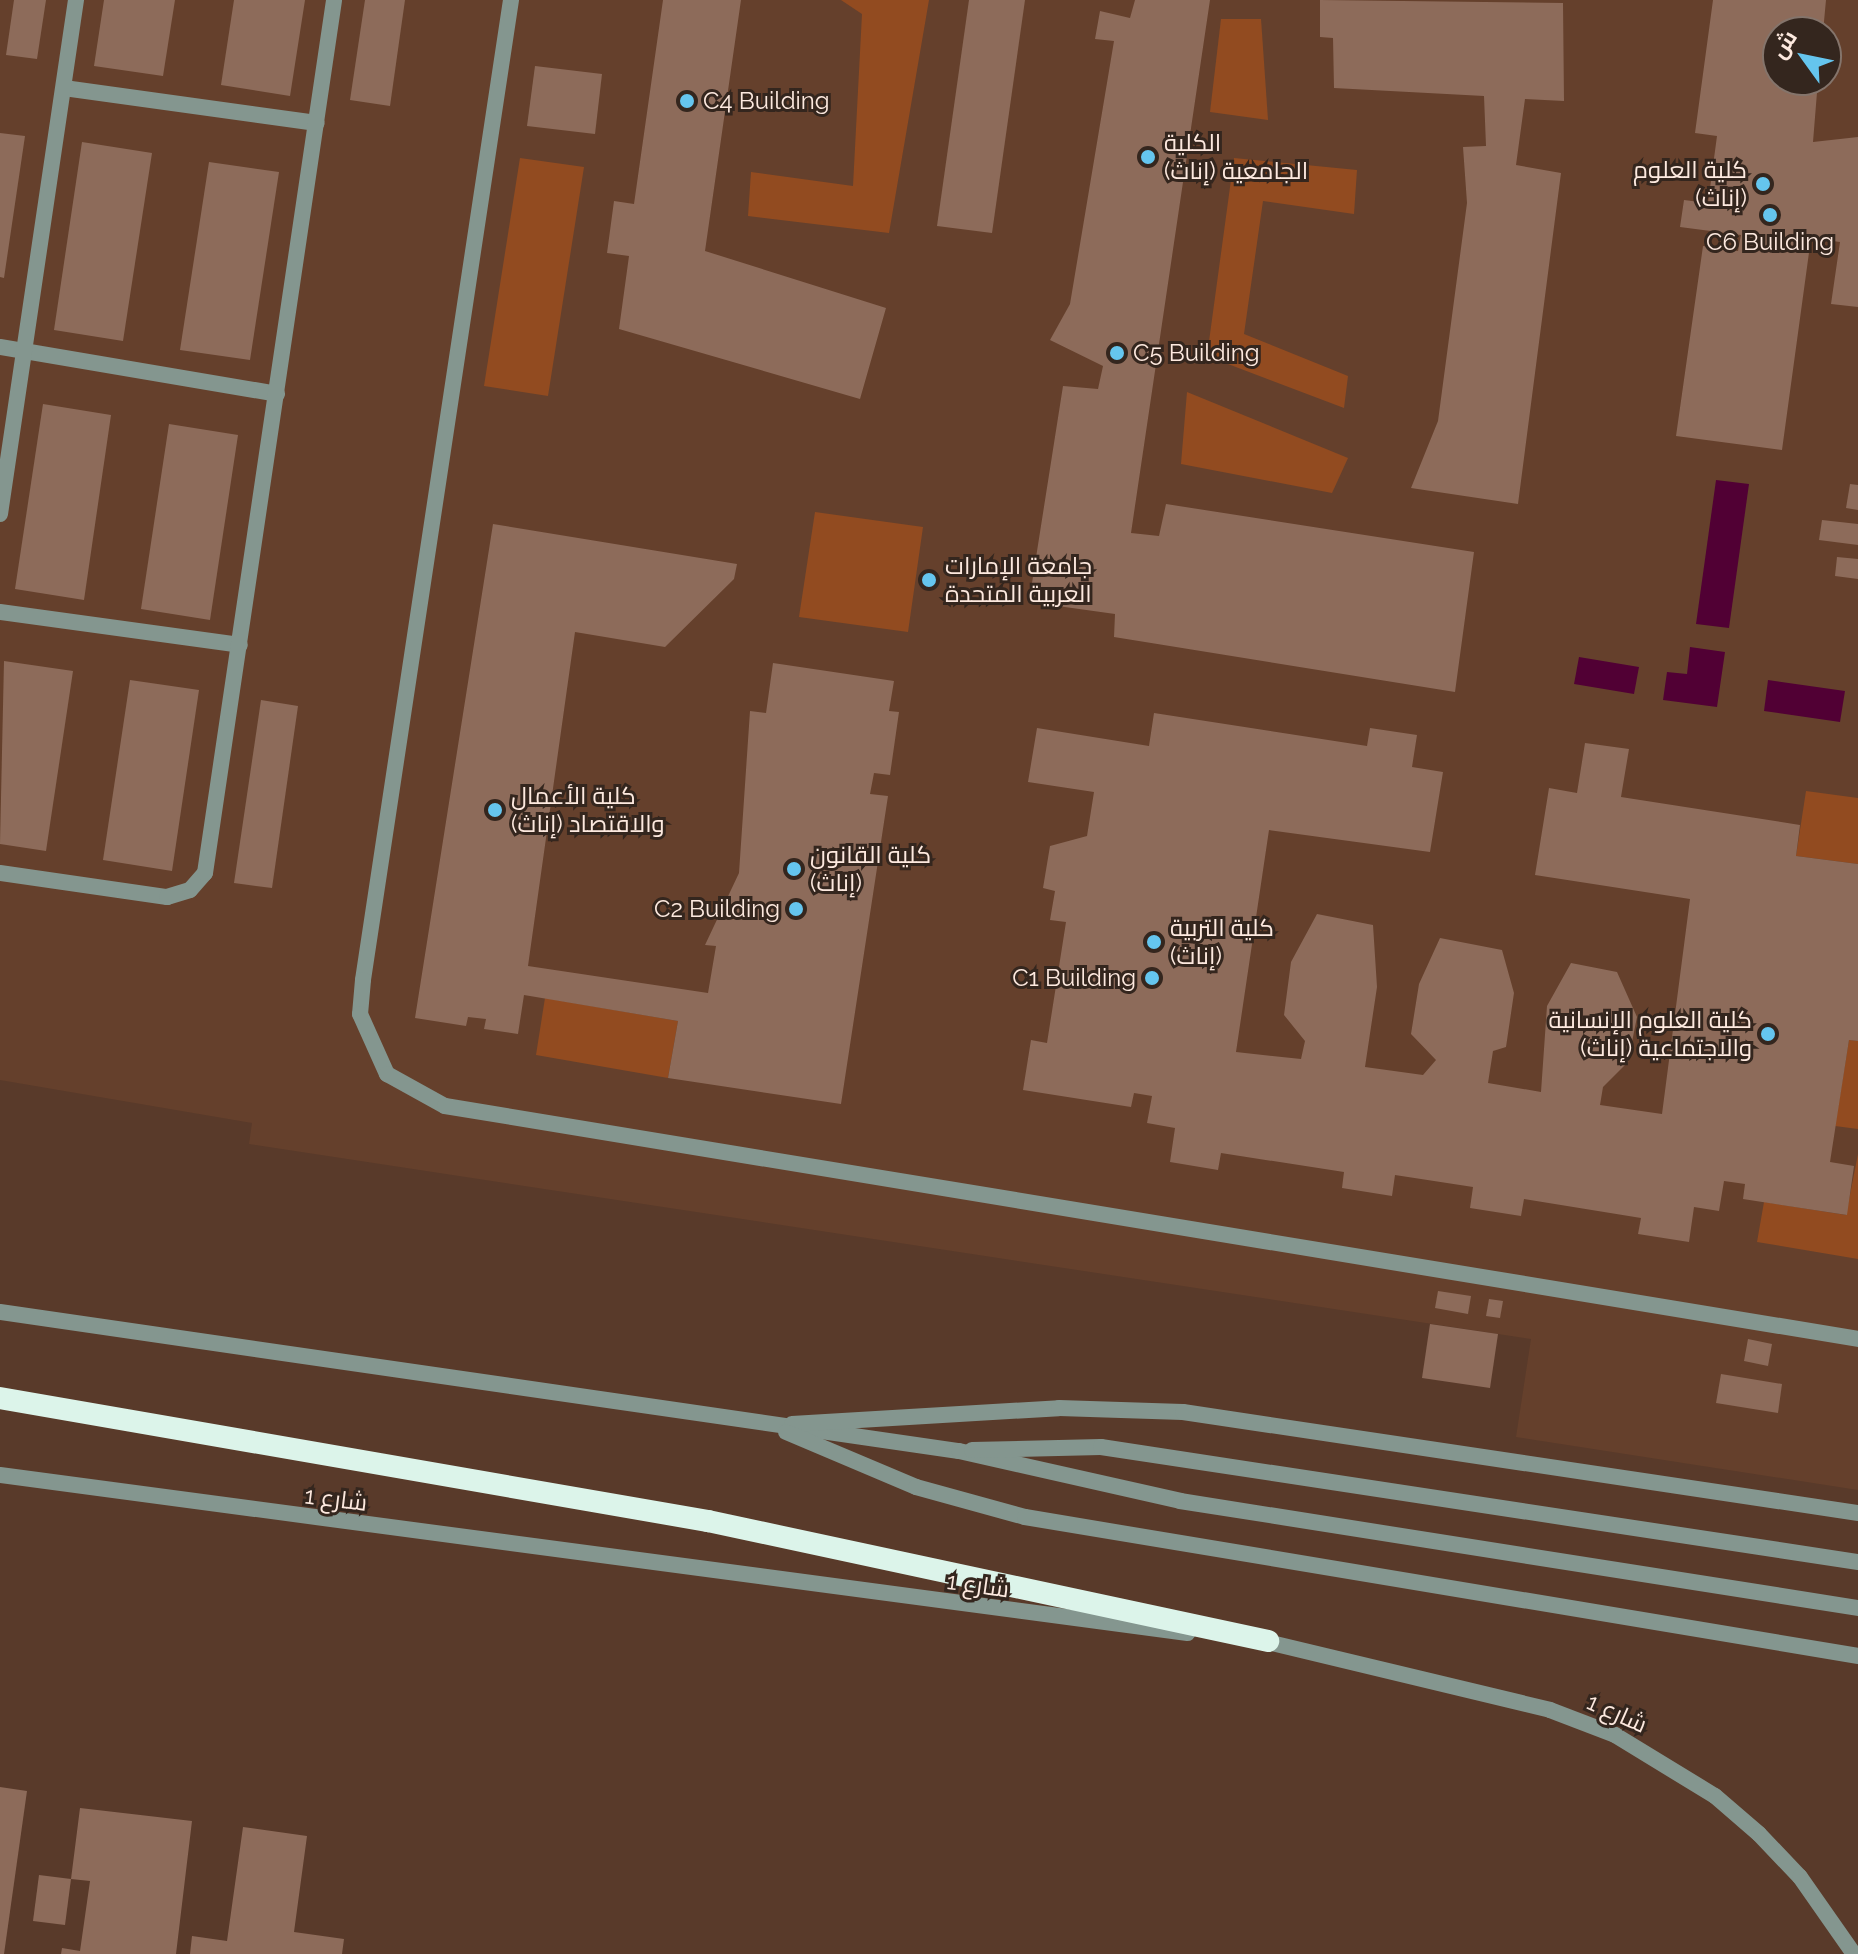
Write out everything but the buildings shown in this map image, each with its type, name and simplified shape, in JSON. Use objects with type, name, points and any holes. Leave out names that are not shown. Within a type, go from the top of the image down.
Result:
[{"type":"highway","points":[[0,1398],[708,1521],[1268,1641]]},
{"type":"street","points":[[0,514],[76,0]]},
{"type":"street","points":[[0,873],[167,897],[199,882],[240,645],[334,0]]},
{"type":"street","points":[[511,0],[363,980],[360,1014],[387,1074],[445,1106],[1858,1339]]},
{"type":"street","points":[[64,88],[317,123]]},
{"type":"street","points":[[0,347],[277,394]]},
{"type":"street","points":[[0,612],[240,645]]},
{"type":"street","points":[[0,1312],[959,1451],[1180,1501],[1858,1608]]},
{"type":"street","points":[[775,1426],[962,1411],[1183,1412],[1858,1513]]},
{"type":"street","points":[[775,1426],[916,1487],[1025,1517],[1858,1656]]},
{"type":"street","points":[[959,1451],[1101,1447],[1858,1562]]},
{"type":"street","name":"شارع 1","points":[[0,1475],[1054,1619],[1268,1641],[1550,1710],[1628,1742],[1715,1796],[1759,1834],[1854,1954]]},
{"type":"shaded area","name":"جامعة الإمارات العربية المتحدة","points":[[0,0],[1858,0],[1858,1490],[1516,1437],[1531,1339],[249,1144],[252,1123],[0,1080]]},
{"type":"shaded area","points":[[841,0],[929,0],[889,233],[748,216],[751,172],[853,186],[862,14]]},
{"type":"shaded area","points":[[1221,19],[1261,19],[1268,120],[1210,112]]},
{"type":"shaded area","points":[[520,158],[584,167],[548,396],[484,386]]},
{"type":"shaded area","points":[[1234,158],[1357,170],[1354,214],[1263,201],[1244,334],[1348,376],[1344,408],[1207,356]]},
{"type":"shaded area","points":[[1187,392],[1348,458],[1332,493],[1181,464]]},
{"type":"shaded area","points":[[1716,480],[1749,484],[1729,628],[1696,624]]},
{"type":"shaded area","points":[[815,512],[923,527],[908,632],[799,617]]},
{"type":"shaded area","points":[[1690,647],[1725,652],[1717,707],[1663,700],[1667,672],[1687,674]]},
{"type":"shaded area","points":[[1579,657],[1639,667],[1634,694],[1574,684]]},
{"type":"shaded area","points":[[1768,680],[1845,691],[1840,722],[1764,711]]},
{"type":"shaded area","points":[[1806,791],[1858,798],[1858,864],[1796,856]]},
{"type":"shaded area","points":[[545,998],[678,1021],[668,1078],[536,1055]]},
{"type":"shaded area","points":[[1849,1040],[1858,1041],[1858,1129],[1835,1126]]},
{"type":"shaded area","points":[[1858,1154],[1858,1259],[1757,1242],[1764,1202],[1846,1215]]},
{"type":"place","name":"C4 Building","points":[[687,101]]},
{"type":"place","name":"الكلية الجامعية (إناث)","points":[[1148,157]]},
{"type":"place","name":"كلية العلوم (إناث)","points":[[1763,184]]},
{"type":"place","name":"C6 Building","points":[[1770,215]]},
{"type":"place","name":"C5 Building","points":[[1117,353]]},
{"type":"place","name":"جامعة الإمارات العربية المتحدة","points":[[929,580]]},
{"type":"place","name":"كلية الأعمال والاقتصاد (إناث)","points":[[495,810]]},
{"type":"place","name":"كلية القانون (إناث)","points":[[794,869]]},
{"type":"place","name":"C2 Building","points":[[796,909]]},
{"type":"place","name":"كلية التربية (إناث)","points":[[1154,942]]},
{"type":"place","name":"C1 Building","points":[[1152,978]]},
{"type":"place","name":"كلية العلوم الإنسانية والاجتماعية (إناث)","points":[[1768,1034]]}]
